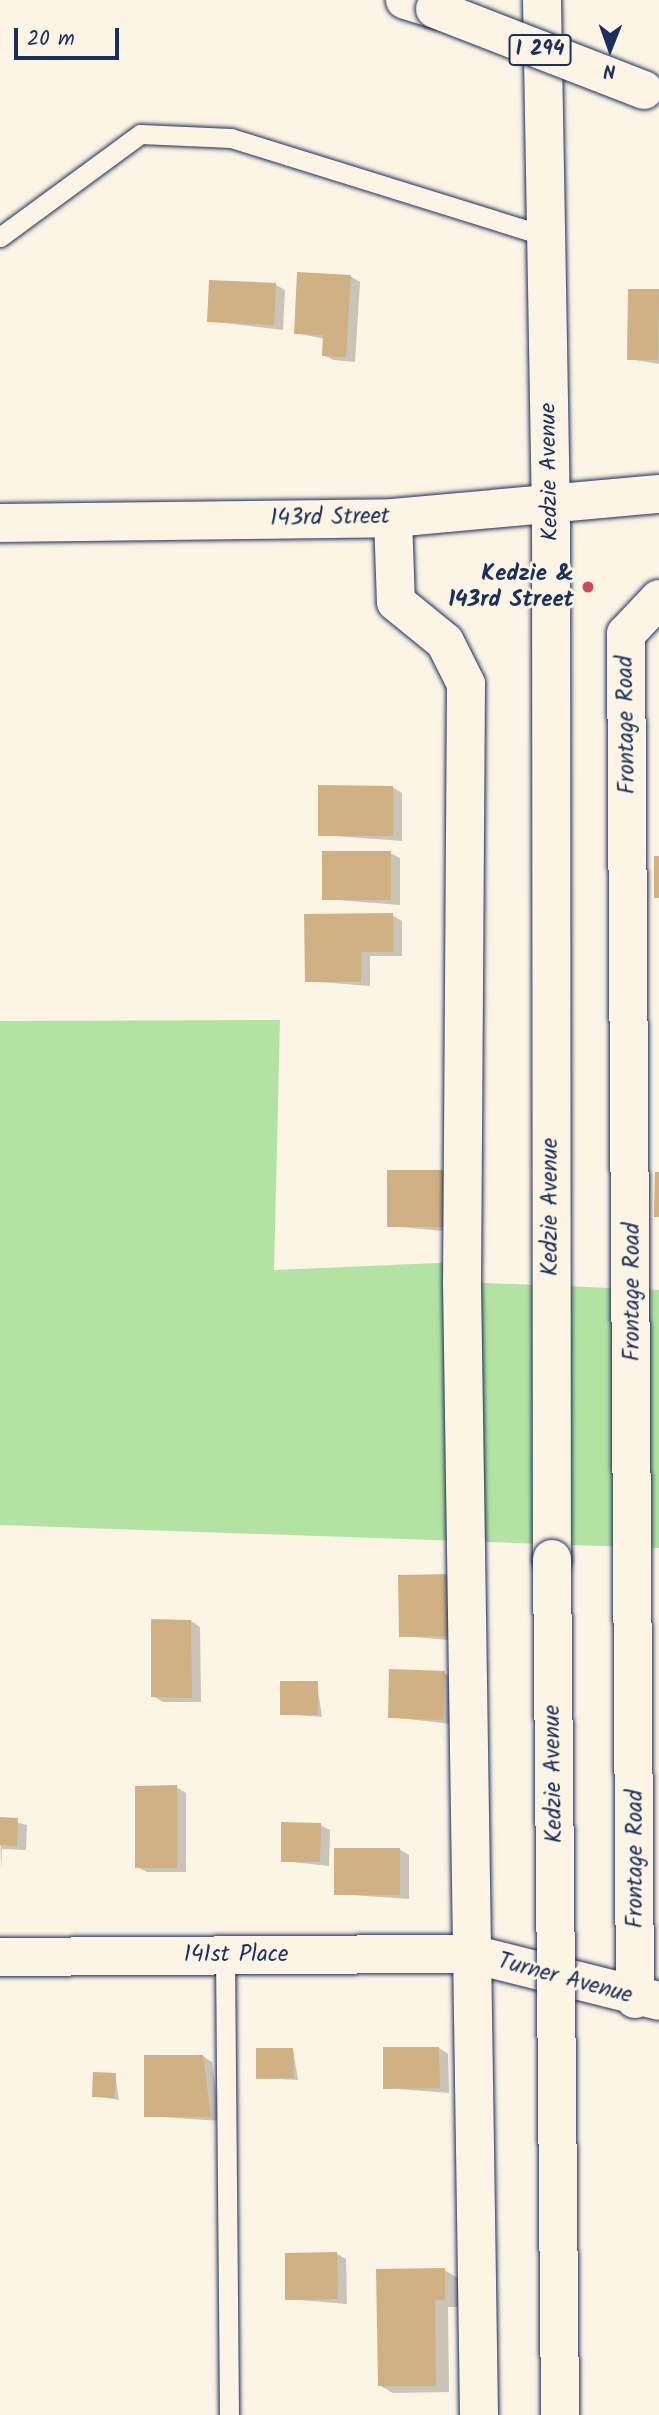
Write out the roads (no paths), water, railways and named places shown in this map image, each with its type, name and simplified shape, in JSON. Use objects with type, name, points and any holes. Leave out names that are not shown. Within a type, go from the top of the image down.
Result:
[{"type":"main road","name":"Kedzie Avenue","points":[[542,0],[551,499],[552,1559],[560,2415]]},
{"type":"main road","name":"I 294","points":[[419,3],[652,92]]},
{"type":"main road","name":"143rd Street","points":[[0,523],[393,518],[551,499],[659,494]]},
{"type":"main road","points":[[393,518],[396,602],[445,642],[466,684],[462,1282],[479,2415]]},
{"type":"main road","name":"Frontage Road","points":[[647,2000],[646,1289],[626,634],[659,598]]},
{"type":"main road","name":"141st Place","points":[[0,1957],[472,1954]]},
{"type":"main road","name":"Turner Avenue","points":[[472,1954],[647,2000]]},
{"type":"lane","points":[[0,237],[140,134],[231,138],[546,236]]},
{"type":"lane","points":[[225,1956],[229,2415]]},
{"type":"place","name":"Kedzie & 143rd Street","points":[[588,587]]}]
